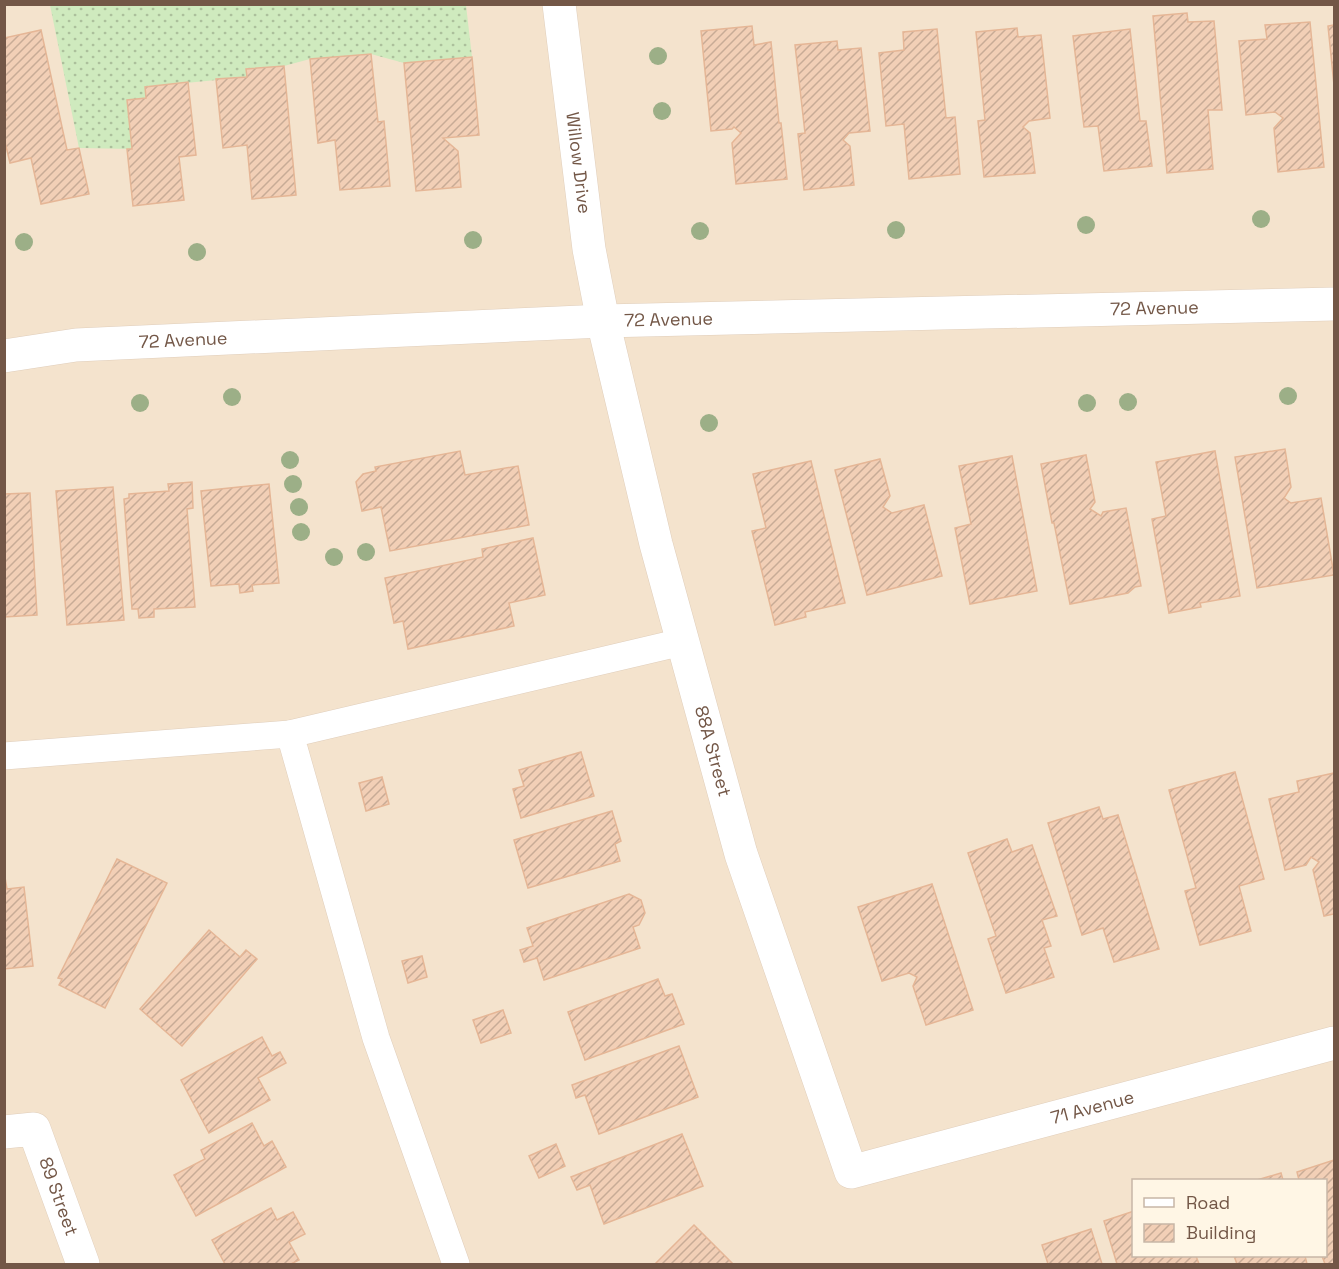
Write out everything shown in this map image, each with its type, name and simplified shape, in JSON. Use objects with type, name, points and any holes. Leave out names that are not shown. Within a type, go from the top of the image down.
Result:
[{"type":"street","name":"Willow Drive","points":[[559,4],[589,249],[603,321]]},
{"type":"street","name":"72 Avenue","points":[[4,356],[76,345],[603,321],[1335,304]]},
{"type":"street","name":"88A Street","points":[[603,321],[656,544],[741,854],[851,1172]]},
{"type":"street","name":"71 Avenue","points":[[851,1172],[1335,1043]]},
{"type":"street","name":"89 Street","points":[[19,1130],[83,1264]]},
{"type":"lane","points":[[4,756],[290,734],[682,642]]},
{"type":"lane","points":[[290,734],[376,1038],[456,1264]]},
{"type":"shaded area","points":[[5,5],[1334,5],[1334,1264],[5,1264]]},
{"type":"green space","points":[[50,5],[466,5],[472,57],[404,63],[371,54],[310,59],[284,66],[247,69],[247,77],[145,87],[146,98],[127,100],[132,149],[79,148]]},
{"type":"building","points":[[1187,13],[1188,22],[1214,21],[1222,110],[1208,110],[1213,169],[1167,173],[1153,16]]},
{"type":"building","points":[[1310,22],[1324,167],[1278,172],[1274,128],[1283,118],[1275,112],[1246,115],[1239,41],[1267,39],[1265,25]]},
{"type":"building","points":[[1334,25],[1334,85],[1328,26]]},
{"type":"building","points":[[752,26],[754,45],[771,42],[787,179],[736,184],[732,143],[741,133],[734,127],[711,131],[701,31]]},
{"type":"building","points":[[1017,28],[1018,37],[1041,35],[1050,118],[1029,121],[1023,127],[1030,133],[1035,173],[984,177],[978,121],[985,120],[976,32]]},
{"type":"building","points":[[937,29],[946,118],[955,117],[960,174],[909,179],[904,124],[886,126],[879,53],[904,50],[903,32]]},
{"type":"building","points":[[1130,29],[1140,121],[1146,121],[1152,166],[1104,171],[1098,126],[1084,127],[1073,36]]},
{"type":"building","points":[[41,30],[67,150],[79,148],[89,194],[41,204],[31,158],[10,163],[4,138],[4,115],[6,115],[4,109],[4,38]]},
{"type":"building","points":[[837,41],[838,50],[861,48],[870,131],[849,133],[843,140],[850,146],[854,185],[804,190],[798,134],[805,133],[795,45]]},
{"type":"building","points":[[371,54],[378,122],[384,121],[390,186],[340,190],[335,140],[318,143],[310,59]]},
{"type":"building","points":[[472,57],[479,135],[443,138],[458,151],[461,187],[416,191],[404,63]]},
{"type":"building","points":[[284,66],[296,195],[252,199],[247,145],[223,148],[216,79],[247,77],[246,69]]},
{"type":"building","points":[[188,82],[196,155],[179,157],[184,200],[133,206],[127,149],[132,149],[127,100],[146,98],[145,87]]},
{"type":"building","points":[[1285,449],[1291,487],[1284,498],[1291,503],[1321,498],[1334,575],[1257,588],[1235,457]]},
{"type":"building","points":[[460,451],[465,475],[518,466],[529,525],[390,551],[381,507],[362,511],[356,482],[363,474],[376,471],[375,467]]},
{"type":"building","points":[[1215,451],[1240,596],[1200,603],[1201,607],[1169,613],[1152,519],[1166,516],[1156,462]]},
{"type":"building","points":[[1086,455],[1095,502],[1090,509],[1101,516],[1103,512],[1126,508],[1141,586],[1135,587],[1128,593],[1070,604],[1041,464]]},
{"type":"building","points":[[1012,456],[1037,591],[970,604],[955,528],[971,524],[959,466]]},
{"type":"building","points":[[880,459],[890,496],[883,507],[892,513],[924,505],[942,576],[867,595],[835,470]]},
{"type":"building","points":[[811,461],[845,603],[805,612],[806,617],[775,625],[752,531],[766,528],[753,474]]},
{"type":"building","points":[[192,482],[193,508],[187,509],[195,607],[154,609],[154,617],[139,618],[138,609],[132,609],[124,499],[129,498],[129,494],[169,491],[168,484]]},
{"type":"building","points":[[269,484],[279,583],[252,585],[253,591],[240,593],[239,584],[211,586],[201,491]]},
{"type":"building","points":[[113,487],[124,620],[67,625],[56,491]]},
{"type":"building","points":[[30,493],[37,615],[4,617],[4,494]]},
{"type":"building","points":[[533,538],[545,595],[509,603],[514,626],[408,649],[403,621],[394,623],[385,578],[483,557],[482,549]]},
{"type":"building","points":[[581,752],[594,796],[521,818],[513,789],[524,786],[519,770]]},
{"type":"building","points":[[1235,772],[1264,879],[1239,886],[1251,931],[1200,945],[1185,891],[1196,888],[1169,790]]},
{"type":"building","points":[[1334,773],[1334,914],[1324,916],[1313,870],[1319,862],[1311,857],[1306,865],[1285,870],[1269,799],[1299,792],[1297,781]]},
{"type":"building","points":[[382,777],[389,804],[366,811],[359,783]]},
{"type":"building","points":[[1099,807],[1103,819],[1118,815],[1159,949],[1114,962],[1103,928],[1082,935],[1048,823]]},
{"type":"building","points":[[612,811],[621,841],[615,844],[620,861],[528,888],[514,840]]},
{"type":"building","points":[[1007,839],[1012,852],[1032,845],[1057,916],[1042,920],[1051,946],[1044,948],[1054,977],[1006,993],[988,939],[996,936],[968,853]]},
{"type":"building","points":[[117,859],[167,883],[105,1008],[59,985],[62,979],[58,978]]},
{"type":"building","points":[[4,872],[7,889],[24,887],[33,966],[4,969]]},
{"type":"building","points":[[932,884],[973,1010],[926,1025],[913,986],[917,977],[909,973],[882,981],[858,907]]},
{"type":"building","points":[[629,894],[641,900],[645,913],[639,925],[633,927],[640,948],[544,980],[537,958],[524,962],[520,950],[533,946],[527,928]]},
{"type":"building","points":[[209,930],[240,957],[246,950],[257,959],[182,1046],[140,1009]]},
{"type":"building","points":[[422,956],[427,977],[408,983],[402,961]]},
{"type":"building","points":[[658,979],[665,996],[672,994],[684,1024],[585,1060],[568,1012]]},
{"type":"building","points":[[503,1010],[511,1033],[481,1043],[473,1020]]},
{"type":"building","points":[[262,1037],[272,1056],[280,1052],[286,1063],[258,1078],[270,1100],[209,1133],[181,1080]]},
{"type":"building","points":[[679,1046],[698,1097],[599,1134],[585,1095],[576,1098],[572,1085]]},
{"type":"building","points":[[252,1123],[264,1146],[272,1141],[286,1167],[196,1216],[174,1175],[205,1159],[201,1150]]},
{"type":"building","points":[[682,1134],[703,1186],[604,1224],[590,1185],[577,1190],[571,1177]]},
{"type":"building","points":[[556,1144],[565,1166],[539,1178],[529,1156]]},
{"type":"building","points":[[1334,1160],[1334,1264],[1325,1264],[1322,1257],[1327,1257],[1327,1179],[1299,1179],[1297,1172]]},
{"type":"building","points":[[1281,1173],[1283,1179],[1260,1179]]},
{"type":"building","points":[[271,1208],[277,1220],[293,1212],[305,1234],[289,1242],[299,1260],[291,1264],[225,1264],[212,1240]]},
{"type":"building","points":[[1132,1212],[1132,1257],[1196,1257],[1199,1264],[1117,1264],[1104,1221]]},
{"type":"building","points":[[694,1225],[733,1264],[655,1264]]},
{"type":"building","points":[[1091,1229],[1102,1264],[1048,1264],[1042,1245]]},
{"type":"building","points":[[1234,1257],[1305,1257],[1307,1264],[1237,1264]]}]
